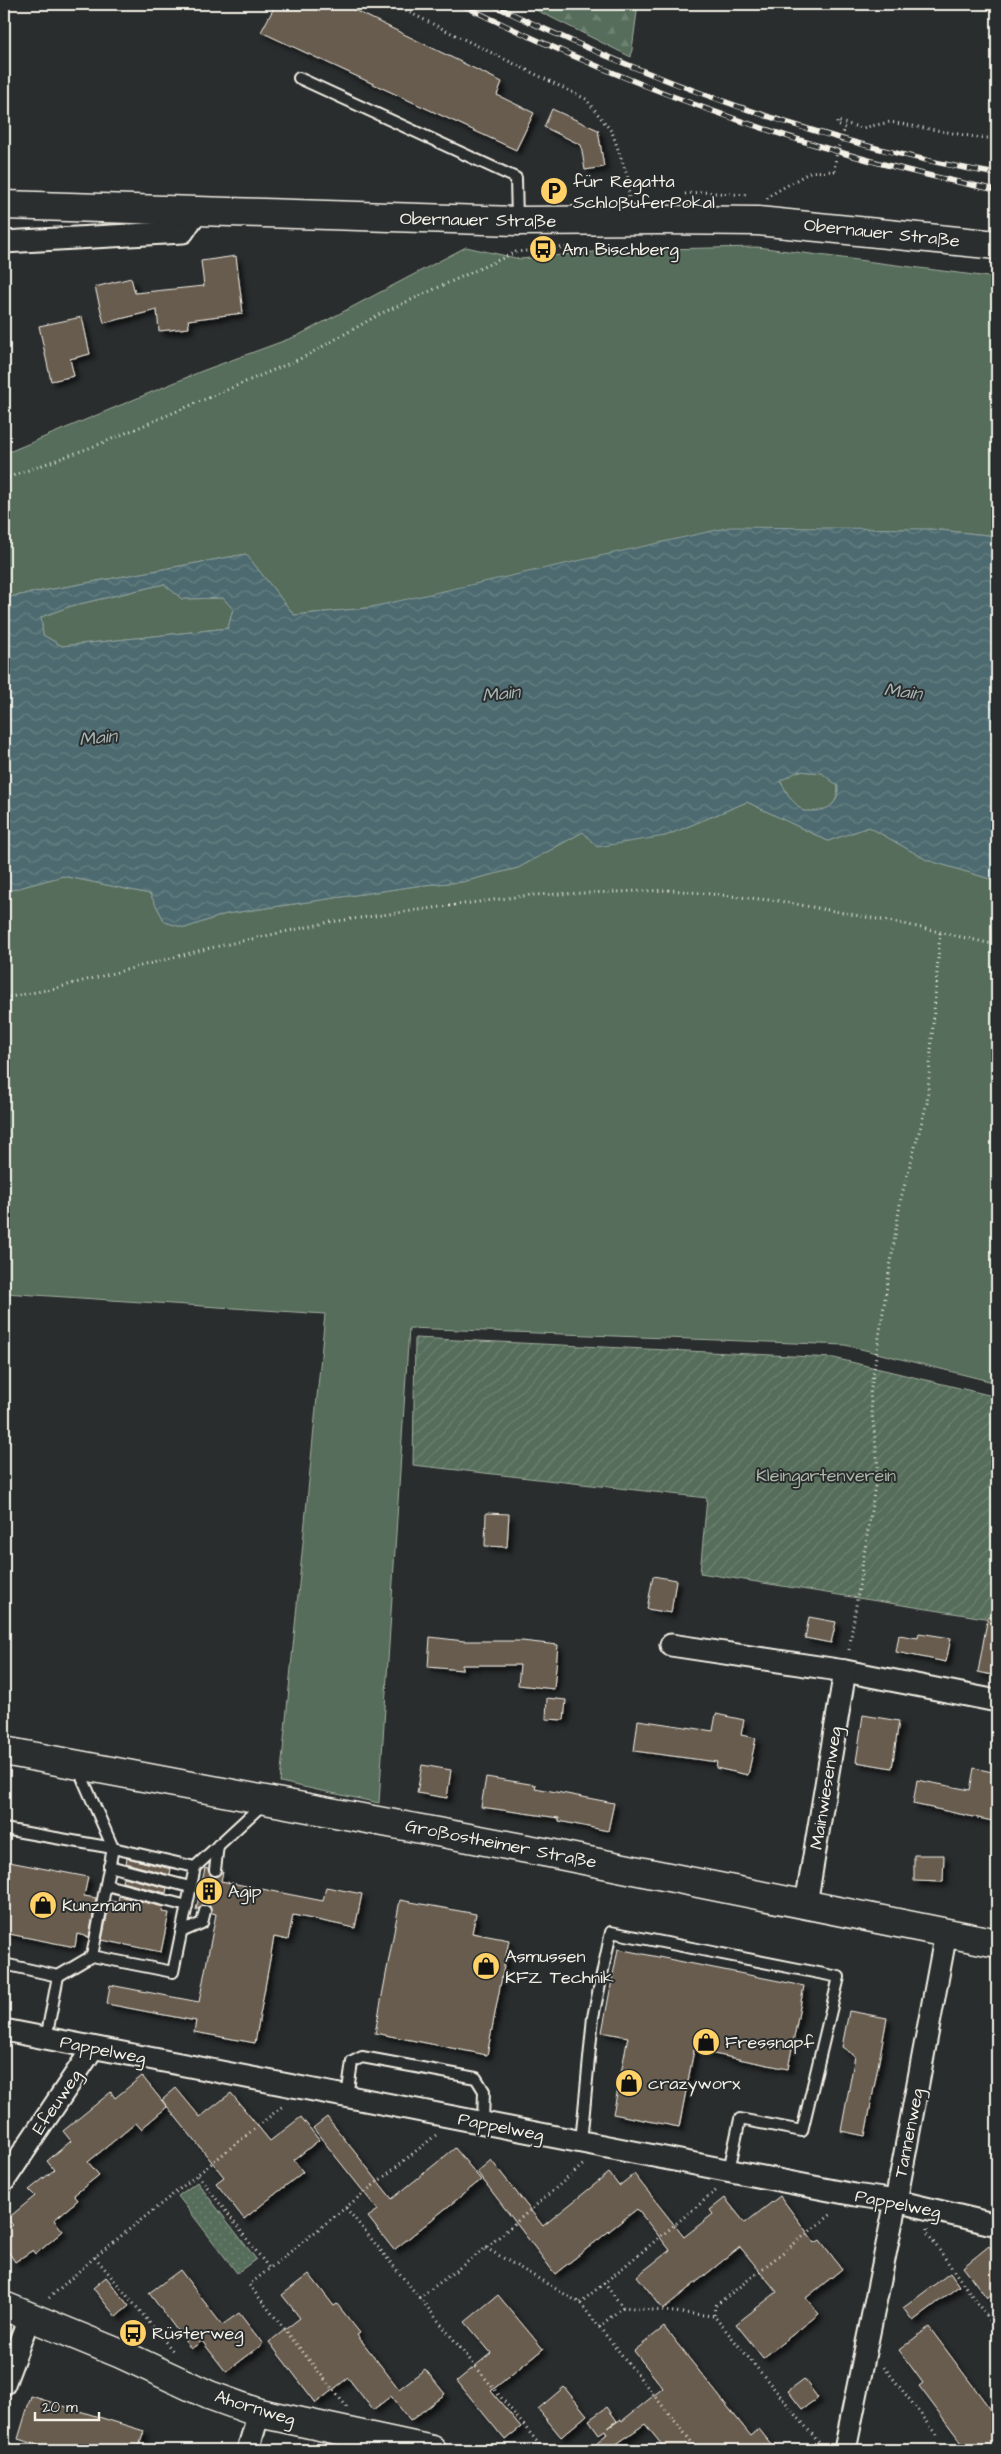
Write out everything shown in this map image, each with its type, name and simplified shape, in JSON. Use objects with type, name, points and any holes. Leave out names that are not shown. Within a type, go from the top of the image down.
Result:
[{"type":"main road","name":"Obernauer Straße","points":[[4,205],[517,221],[758,221],[997,245]]},
{"type":"main road","name":"Großostheimer Straße","points":[[4,1751],[539,1851],[997,1943]]},
{"type":"main road","name":"Ahornweg","points":[[4,2306],[30,2315],[209,2395],[259,2413],[432,2450]]},
{"type":"street","points":[[4,242],[184,232],[197,211]]},
{"type":"street","points":[[671,1645],[845,1671],[997,1701]]},
{"type":"street","name":"Mainwiesenweg","points":[[806,1904],[845,1671]]},
{"type":"street","name":"Tannenweg","points":[[845,2450],[896,2201],[946,1933]]},
{"type":"street","name":"Pappelweg","points":[[4,2030],[604,2147],[855,2195],[896,2201],[997,2225]]},
{"type":"street","name":"Efeuweg","points":[[4,2181],[93,2048]]},
{"type":"street","points":[[4,2384],[30,2315]]},
{"type":"street","points":[[248,2450],[259,2413]]},
{"type":"lane","points":[[299,78],[516,178],[517,221]]},
{"type":"lane","points":[[76,1764],[113,1848],[92,1956]]},
{"type":"lane","points":[[4,1964],[58,1976],[92,1956],[172,1972],[194,1867],[266,1801]]},
{"type":"lane","points":[[4,1829],[113,1848],[194,1867]]},
{"type":"lane","points":[[215,1870],[218,1845]]},
{"type":"lane","points":[[110,1866],[190,1887]]},
{"type":"lane","points":[[106,1885],[186,1906]]},
{"type":"lane","points":[[181,1932],[202,1923],[205,1912]]},
{"type":"lane","points":[[582,2142],[593,2017],[611,1932],[839,1977],[802,2131],[740,2119],[733,2171]]},
{"type":"lane","points":[[46,2039],[58,1976]]},
{"type":"lane","points":[[346,2097],[352,2062],[362,2058],[476,2078],[484,2091],[483,2123]]},
{"type":"path","points":[[392,4],[586,99],[612,132],[628,178],[630,220]]},
{"type":"path","points":[[989,4],[997,5]]},
{"type":"path","points":[[758,221],[769,196],[810,172],[834,171],[837,151],[845,128],[837,125],[837,121],[862,128],[890,122],[981,138],[997,138]]},
{"type":"path","points":[[4,479],[100,444],[304,358],[380,314],[516,252]]},
{"type":"path","points":[[4,998],[52,989],[210,948],[330,922],[530,896],[672,890],[779,901],[997,945]]},
{"type":"path","points":[[845,1671],[878,1467],[870,1394],[901,1198],[926,1103],[934,1026],[934,991],[940,932]]},
{"type":"path","points":[[30,2315],[94,2257],[304,2089]]},
{"type":"path","points":[[333,2430],[349,2410],[249,2285],[458,2119]]},
{"type":"path","points":[[419,2298],[486,2248],[604,2147]]},
{"type":"path","points":[[580,2304],[733,2171]]},
{"type":"path","points":[[198,2175],[270,2268]]},
{"type":"path","points":[[714,2316],[715,2306],[855,2195]]},
{"type":"path","points":[[346,2208],[544,2450]]},
{"type":"path","points":[[929,2209],[926,2232],[997,2331]]},
{"type":"path","points":[[486,2248],[580,2304],[698,2450]]},
{"type":"path","points":[[94,2257],[177,2357]]},
{"type":"path","points":[[604,2283],[624,2307]]},
{"type":"path","points":[[599,2327],[624,2307],[714,2316],[825,2450]]},
{"type":"path","points":[[866,2344],[939,2438]]},
{"type":"green space","points":[[524,4],[638,4],[631,57]]},
{"type":"green space","points":[[466,247],[520,259],[615,250],[757,247],[997,278],[997,536],[930,529],[367,608],[294,615],[246,554],[4,598],[4,454],[202,371],[297,336]]},
{"type":"green space","points":[[164,584],[182,599],[223,598],[233,609],[228,628],[62,646],[43,635],[41,617],[71,606]]},
{"type":"green space","points":[[799,771],[822,773],[838,786],[835,800],[828,808],[817,811],[803,811],[790,798],[780,780]]},
{"type":"green space","points":[[747,802],[828,841],[869,827],[927,860],[997,881],[997,1383],[845,1345],[409,1328],[379,1803],[280,1782],[325,1314],[4,1293],[4,892],[63,876],[150,894],[165,922],[185,928],[226,914],[423,885],[462,882],[518,868],[583,832],[665,836]]},
{"type":"green space","name":"Kleingartenverein","points":[[415,1338],[834,1358],[997,1397],[997,1620],[700,1573],[707,1498],[413,1465]]},
{"type":"green space","points":[[197,2182],[256,2259],[237,2273],[178,2196]]},
{"type":"water","name":"Main","points":[[730,527],[930,529],[997,536],[997,881],[927,860],[869,827],[828,841],[747,802],[665,836],[597,847],[583,832],[518,868],[462,882],[423,885],[226,914],[185,928],[165,922],[150,894],[63,876],[4,892],[4,598],[246,554],[294,615],[367,608]],"holes":[[[164,584],[182,599],[223,598],[233,609],[228,628],[62,646],[43,635],[41,617],[71,606]],[[799,771],[822,773],[838,786],[838,794],[833,804],[823,810],[803,811],[790,798],[780,781]]]},
{"type":"building","points":[[276,4],[342,4],[502,82],[497,95],[534,113],[516,150],[261,32]]},
{"type":"building","points":[[552,109],[598,130],[604,167],[585,170],[581,145],[544,127]]},
{"type":"building","points":[[236,256],[243,313],[188,320],[189,328],[159,331],[157,310],[104,323],[95,287],[131,278],[135,293],[204,286],[201,261]]},
{"type":"building","points":[[82,317],[90,354],[70,359],[74,376],[51,381],[39,326]]},
{"type":"building","points":[[486,1513],[509,1514],[507,1547],[485,1546]]},
{"type":"building","points":[[653,1576],[676,1580],[671,1613],[647,1609]]},
{"type":"building","points":[[988,1616],[997,1617],[997,1676],[978,1672]]},
{"type":"building","points":[[809,1617],[836,1622],[831,1643],[805,1638]]},
{"type":"building","points":[[919,1633],[951,1638],[946,1662],[896,1652],[899,1635],[918,1638]]},
{"type":"building","points":[[430,1637],[464,1641],[522,1641],[558,1645],[554,1689],[518,1685],[520,1665],[462,1665],[462,1670],[428,1667]]},
{"type":"building","points":[[547,1698],[566,1700],[564,1720],[546,1719]]},
{"type":"building","points":[[716,1714],[744,1720],[741,1735],[756,1738],[748,1775],[716,1768],[717,1762],[634,1751],[638,1720],[713,1731]]},
{"type":"building","points":[[863,1715],[899,1721],[892,1768],[856,1762]]},
{"type":"building","points":[[422,1765],[451,1770],[447,1798],[417,1793]]},
{"type":"building","points":[[974,1768],[997,1773],[997,1822],[913,1804],[917,1780],[970,1790]]},
{"type":"building","points":[[486,1777],[536,1785],[535,1788],[614,1803],[608,1831],[559,1821],[559,1818],[481,1807]]},
{"type":"building","points":[[914,1855],[944,1855],[943,1882],[914,1881]]},
{"type":"building","points":[[127,1858],[171,1869],[170,1875],[126,1863]]},
{"type":"building","name":"Kunzmann","points":[[4,1861],[88,1877],[84,1896],[96,1898],[89,1937],[77,1934],[75,1947],[4,1933]]},
{"type":"building","points":[[205,1868],[214,1877],[223,1872],[221,1881],[323,1901],[326,1887],[362,1894],[355,1928],[293,1915],[288,1940],[274,1937],[255,2043],[194,2032],[196,2021],[107,2004],[110,1985],[199,2002],[216,1914],[212,1913],[210,1906],[206,1904],[196,1910]]},
{"type":"building","points":[[123,1877],[167,1888],[166,1893],[122,1882]]},
{"type":"building","points":[[119,1896],[163,1907],[162,1912],[169,1913],[161,1952],[102,1940],[110,1901],[118,1902]]},
{"type":"building","points":[[400,1900],[476,1914],[472,1933],[509,1940],[487,2055],[375,2033]]},
{"type":"building","points":[[618,1949],[804,1986],[788,2069],[694,2050],[679,2127],[613,2114],[628,2037],[602,2032]]},
{"type":"building","points":[[849,2011],[887,2018],[865,2136],[841,2131],[855,2056],[842,2047]]},
{"type":"building","points":[[142,2076],[167,2107],[141,2129],[136,2123],[88,2162],[99,2175],[74,2195],[78,2200],[54,2220],[63,2231],[36,2254],[33,2250],[15,2262],[4,2245],[4,2231],[13,2225],[7,2219],[35,2196],[29,2190],[54,2170],[47,2161],[71,2141],[63,2131],[111,2092],[115,2098]]},
{"type":"building","points":[[176,2088],[200,2117],[231,2093],[270,2141],[301,2117],[319,2140],[294,2160],[303,2172],[244,2219],[216,2183],[224,2177],[162,2100]]},
{"type":"building","points":[[327,2117],[392,2199],[455,2148],[481,2180],[394,2250],[368,2217],[378,2210],[313,2128]]},
{"type":"building","points":[[491,2160],[543,2226],[609,2173],[619,2186],[634,2174],[684,2237],[713,2214],[710,2210],[725,2198],[745,2223],[780,2196],[815,2243],[820,2240],[842,2269],[806,2298],[819,2314],[763,2358],[736,2324],[777,2292],[740,2247],[663,2309],[637,2276],[670,2250],[637,2209],[555,2274],[477,2172]]},
{"type":"building","points":[[989,2246],[997,2257],[997,2290],[987,2298],[963,2267]]},
{"type":"building","points":[[180,2270],[222,2325],[239,2313],[263,2344],[226,2372],[202,2341],[191,2349],[149,2293]]},
{"type":"building","points":[[950,2273],[959,2286],[913,2321],[903,2308]]},
{"type":"building","points":[[309,2274],[334,2306],[337,2304],[360,2333],[357,2335],[399,2389],[425,2369],[445,2394],[410,2421],[391,2396],[373,2410],[348,2378],[316,2403],[269,2342],[300,2318],[282,2295]]},
{"type":"building","points":[[106,2277],[129,2306],[116,2317],[93,2288]]},
{"type":"building","points":[[498,2295],[543,2349],[491,2391],[521,2427],[505,2440],[457,2381],[491,2353],[465,2322]]},
{"type":"building","points":[[664,2327],[751,2436],[759,2429],[776,2450],[666,2450],[645,2424],[608,2450],[604,2450],[597,2442],[607,2434],[605,2430],[599,2434],[589,2420],[607,2407],[617,2421],[608,2428],[621,2419],[622,2421],[663,2388],[634,2351]]},
{"type":"building","points":[[929,2327],[997,2418],[997,2441],[985,2450],[967,2450],[919,2386],[923,2383],[899,2350]]},
{"type":"building","points":[[804,2379],[818,2398],[802,2409],[788,2391]]},
{"type":"building","points":[[564,2387],[587,2415],[561,2437],[538,2409]]},
{"type":"building","points":[[31,2396],[144,2431],[138,2450],[55,2450],[18,2439]]},
{"type":"railway","points":[[460,4],[590,63],[722,115],[858,157],[927,175],[997,190]]},
{"type":"railway","points":[[491,4],[613,59],[738,107],[866,146],[997,174]]},
{"type":"place","name":"für Regatta SchloßuferPokal","points":[[554,191]]},
{"type":"place","name":"Am Bischberg","points":[[543,249]]},
{"type":"place","name":"Agip","points":[[209,1891]]},
{"type":"place","name":"Kunzmann","points":[[43,1905]]},
{"type":"place","name":"Asmussen KFZ Technik","points":[[486,1966]]},
{"type":"place","name":"Fressnapf","points":[[706,2042]]},
{"type":"place","name":"crazyworx","points":[[629,2083]]},
{"type":"place","name":"Rüsterweg","points":[[133,2333]]}]
